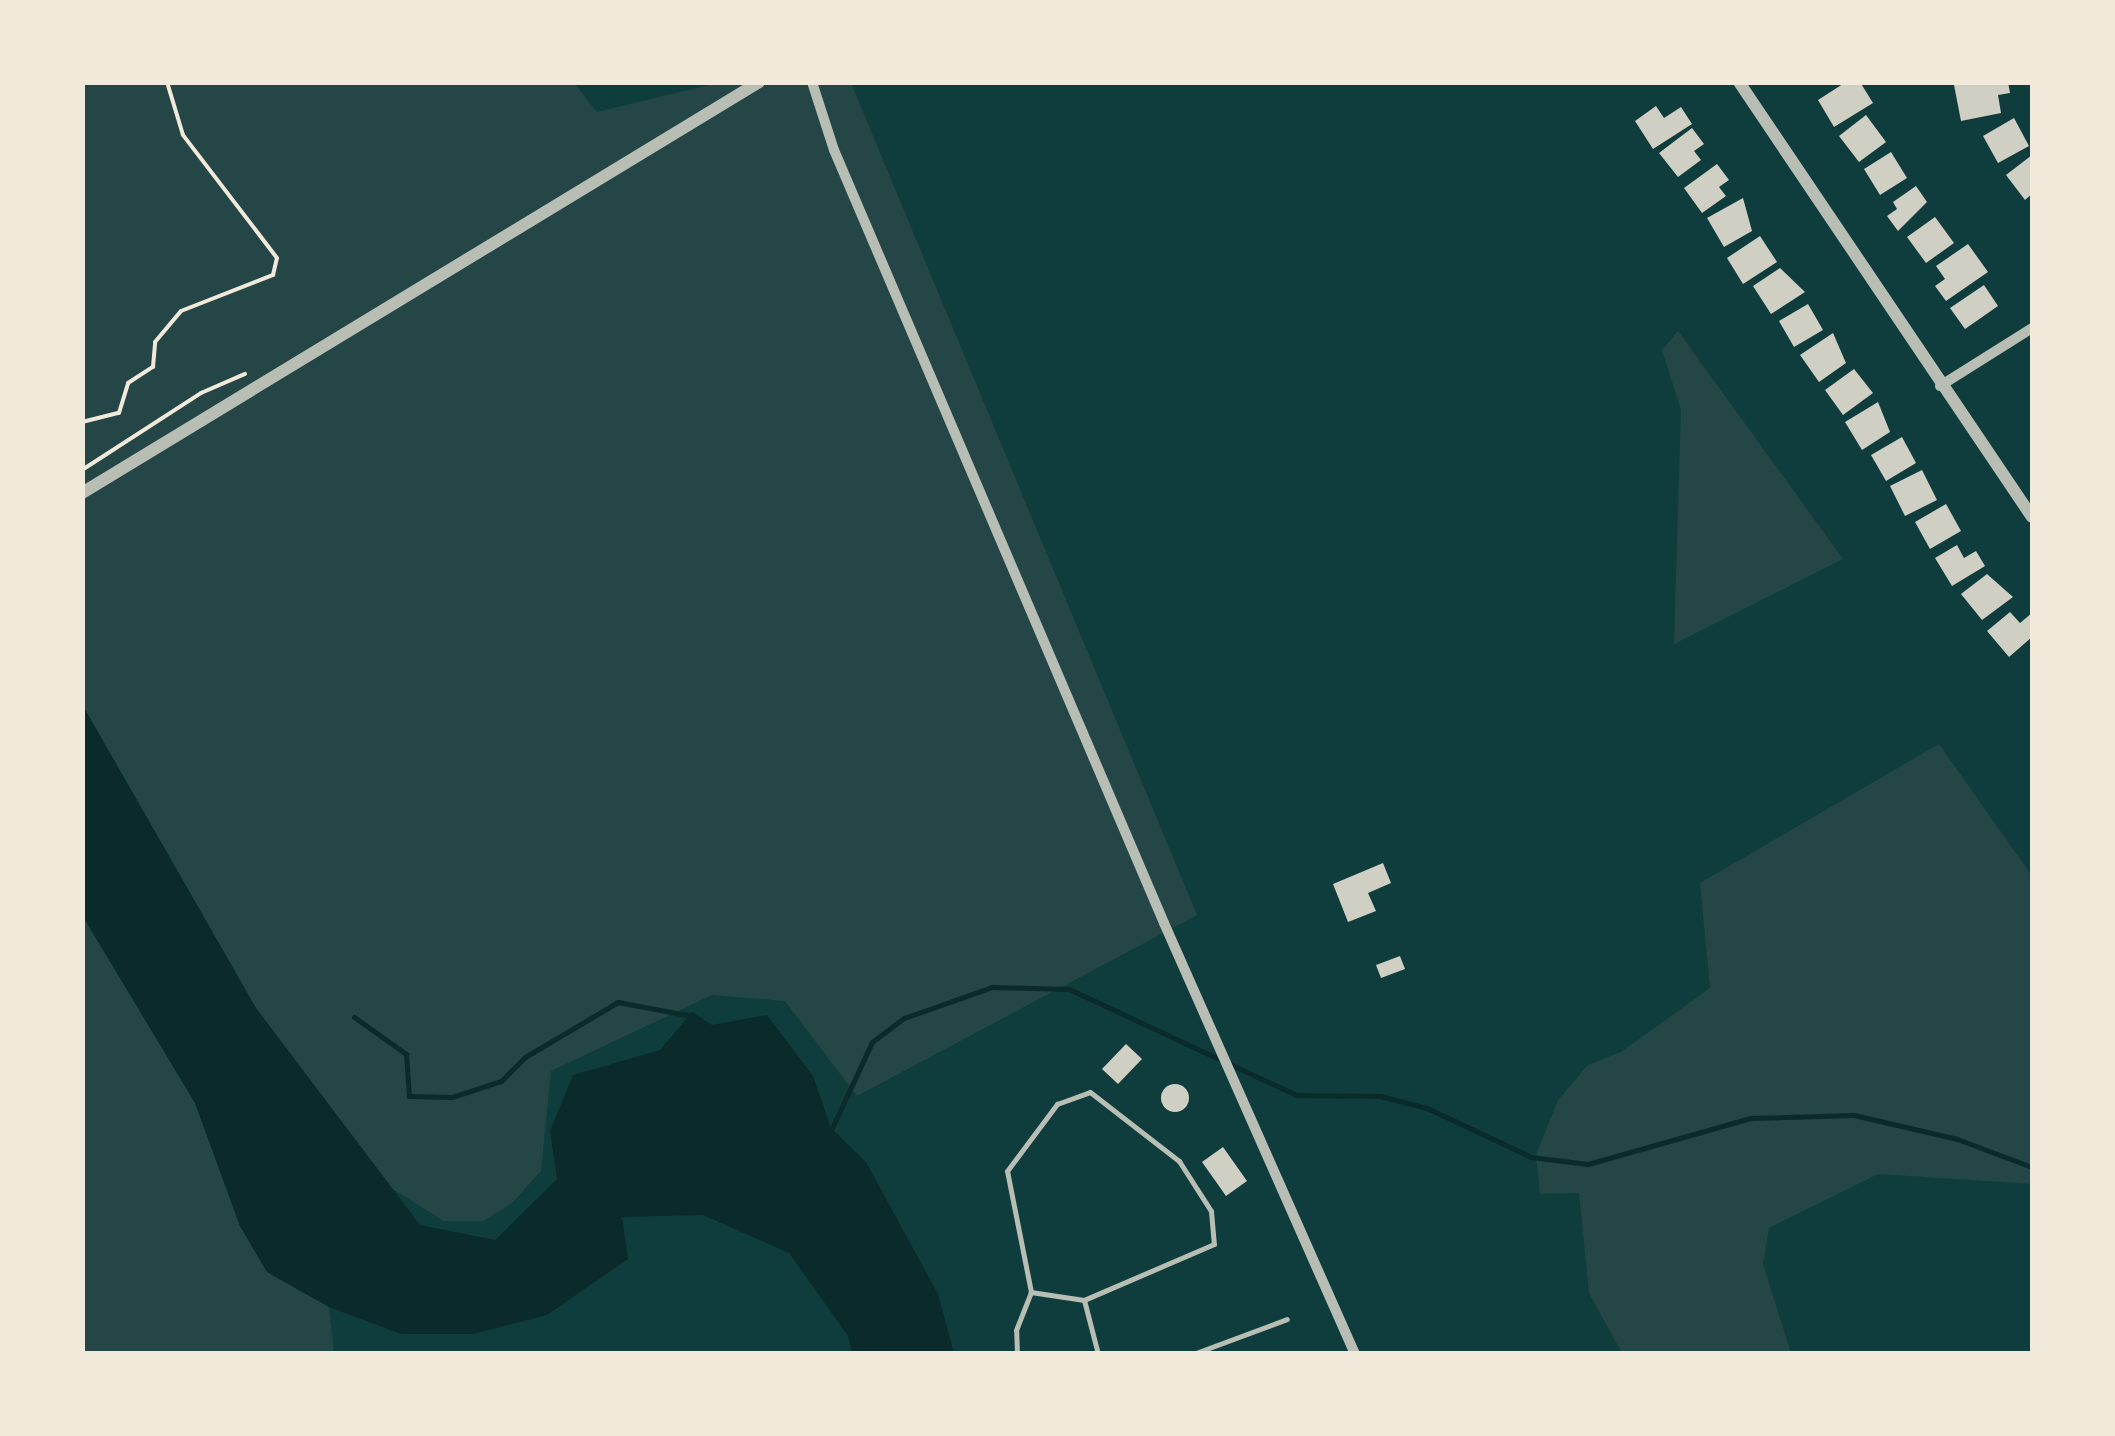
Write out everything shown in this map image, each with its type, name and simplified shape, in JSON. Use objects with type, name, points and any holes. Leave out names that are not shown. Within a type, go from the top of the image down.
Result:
[{"type":"street","points":[[82,493],[759,82]]},
{"type":"street","points":[[812,82],[842,168],[1232,1077],[1356,1354]]},
{"type":"street","points":[[1739,82],[1939,387],[2032,517]]},
{"type":"street","points":[[1939,387],[2032,328]]},
{"type":"lane","points":[[1017,1354],[1016,1330],[1031,1292],[1008,1171],[1031,1132],[1081,1091],[1109,1104],[1179,1162],[1203,1195],[1216,1232],[1204,1254],[1084,1300],[1031,1292]]},
{"type":"lane","points":[[1084,1300],[1098,1354]]},
{"type":"lane","points":[[1193,1354],[1287,1319]]},
{"type":"path","points":[[82,422],[118,413],[128,382],[153,367],[155,342],[181,311],[274,275],[277,258],[183,135],[167,82]]},
{"type":"shaded area","points":[[82,83],[574,83],[597,112],[717,83],[851,83],[1197,915],[857,1096],[785,1001],[712,995],[551,1071],[541,1171],[511,1204],[483,1221],[444,1221],[380,1181],[256,1008],[83,706]]},
{"type":"shaded area","points":[[1678,331],[1843,559],[1674,644],[1681,410],[1662,350]]},
{"type":"shaded area","points":[[83,706],[256,1008],[420,1225],[495,1240],[557,1179],[550,1131],[573,1075],[660,1050],[692,1012],[712,1025],[767,1015],[813,1076],[831,1128],[866,1162],[938,1294],[954,1353],[852,1353],[848,1336],[789,1253],[703,1215],[622,1217],[628,1259],[547,1315],[473,1334],[401,1334],[329,1307],[267,1272],[240,1226],[195,1103],[83,916]]},
{"type":"shaded area","points":[[1939,744],[2032,876],[2032,1184],[1878,1174],[1769,1228],[1763,1264],[1791,1353],[1622,1353],[1589,1293],[1579,1193],[1540,1194],[1536,1155],[1558,1100],[1588,1065],[1621,1052],[1710,988],[1700,883]]},
{"type":"shaded area","points":[[82,916],[195,1103],[240,1226],[267,1272],[329,1307],[334,1353],[83,1353]]},
{"type":"building","points":[[1846,82],[1860,82],[1873,103],[1834,127],[1818,100]]},
{"type":"building","points":[[2008,82],[2010,93],[1998,95],[2001,113],[1961,121],[1954,85]]},
{"type":"building","points":[[1656,106],[1664,118],[1681,107],[1692,124],[1653,149],[1635,121]]},
{"type":"building","points":[[1866,115],[1886,142],[1859,162],[1839,136]]},
{"type":"building","points":[[2014,118],[2029,146],[1998,163],[1983,136]]},
{"type":"building","points":[[1692,128],[1704,144],[1694,151],[1701,160],[1678,177],[1659,153]]},
{"type":"building","points":[[1891,152],[1907,178],[1880,195],[1864,169]]},
{"type":"building","points":[[2032,155],[2032,194],[2025,200],[2006,175]]},
{"type":"building","points":[[1717,164],[1729,180],[1719,187],[1726,196],[1702,213],[1684,188]]},
{"type":"building","points":[[1916,186],[1927,202],[1898,231],[1887,216],[1897,209],[1893,202]]},
{"type":"building","points":[[1743,198],[1752,231],[1724,247],[1707,218]]},
{"type":"building","points":[[1935,217],[1954,243],[1926,263],[1907,237]]},
{"type":"building","points":[[1760,236],[1777,262],[1743,284],[1727,258]]},
{"type":"building","points":[[1968,244],[1988,272],[1946,301],[1935,286],[1945,279],[1936,266]]},
{"type":"building","points":[[1780,268],[1805,292],[1771,314],[1753,286]]},
{"type":"building","points":[[1984,285],[1998,306],[1965,329],[1950,308]]},
{"type":"building","points":[[1808,304],[1823,330],[1794,347],[1779,321]]},
{"type":"building","points":[[1833,333],[1846,363],[1819,382],[1800,355]]},
{"type":"building","points":[[1854,369],[1873,393],[1843,415],[1825,390]]},
{"type":"building","points":[[1878,402],[1890,432],[1862,450],[1845,422]]},
{"type":"building","points":[[1902,437],[1916,463],[1886,481],[1871,455]]},
{"type":"building","points":[[1922,470],[1937,500],[1905,516],[1890,486]]},
{"type":"building","points":[[1946,504],[1961,531],[1930,549],[1915,522]]},
{"type":"building","points":[[1957,545],[1964,558],[1976,551],[1985,566],[1952,586],[1935,558]]},
{"type":"building","points":[[1987,574],[2013,597],[1982,620],[1961,594]]},
{"type":"building","points":[[2010,612],[2020,623],[2032,613],[2032,637],[2009,657],[1987,631]]},
{"type":"building","points":[[1383,863],[1391,883],[1368,893],[1376,911],[1348,922],[1333,884]]},
{"type":"building","points":[[1400,956],[1405,969],[1381,978],[1376,965]]},
{"type":"building","points":[[1126,1044],[1142,1059],[1118,1084],[1102,1069]]},
{"type":"building","points":[[1175,1084],[1185,1088],[1189,1098],[1185,1108],[1175,1112],[1165,1108],[1161,1098],[1165,1088]]},
{"type":"building","points":[[1223,1147],[1247,1181],[1226,1196],[1202,1162]]},
{"type":"waterway","points":[[831,1130],[872,1042],[904,1018],[992,987],[1069,989],[1296,1095],[1380,1096],[1427,1108],[1531,1157],[1588,1164],[1751,1118],[1854,1115],[1957,1139],[2032,1167]]},
{"type":"waterway","points":[[354,1017],[406,1054],[409,1096],[452,1097],[501,1081],[525,1057],[618,1002],[692,1016]]}]
